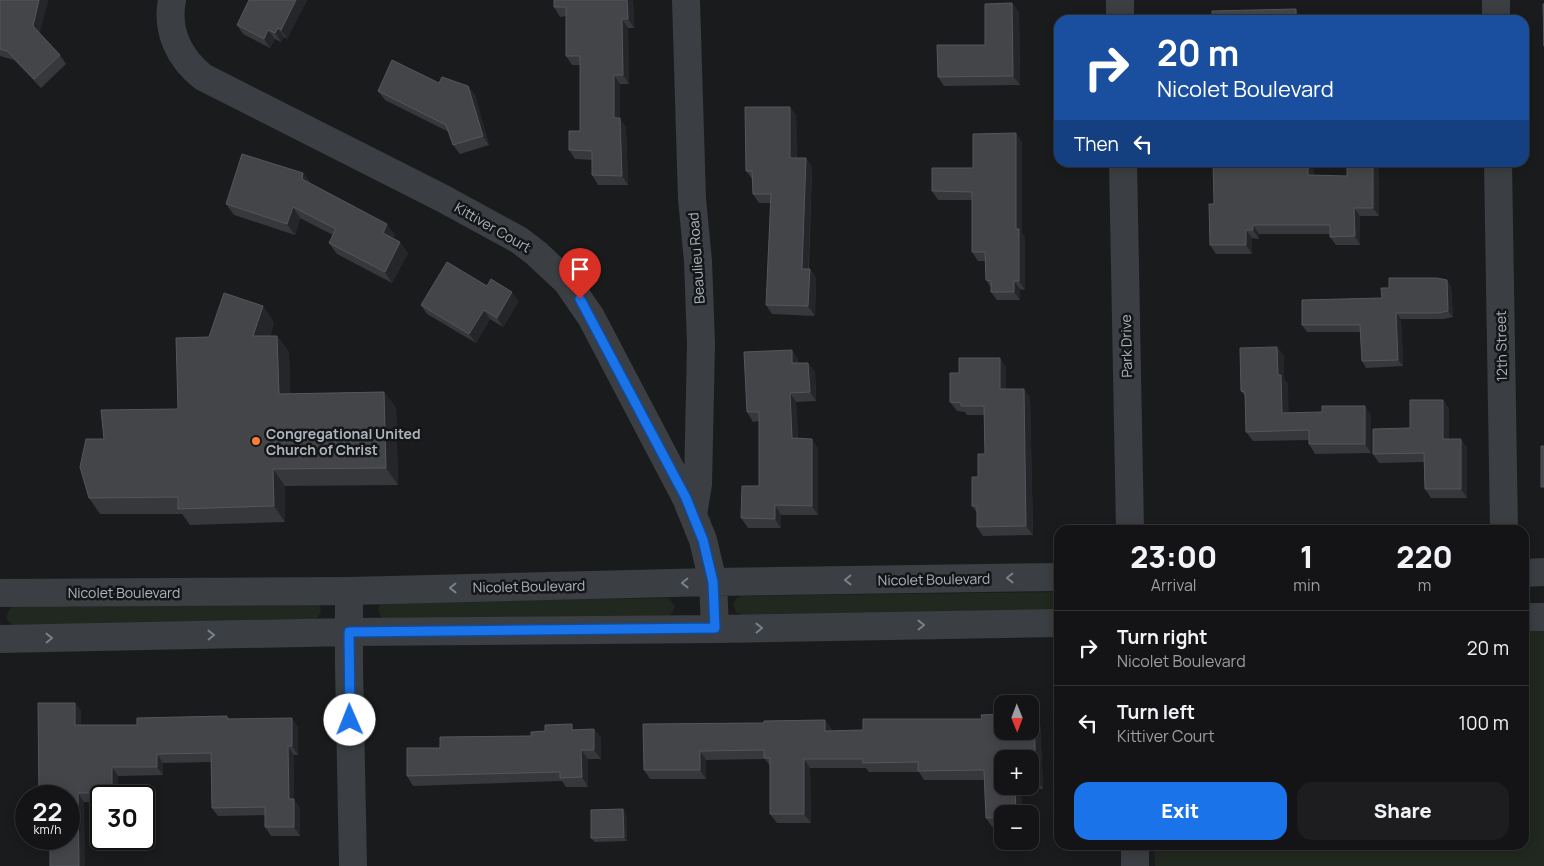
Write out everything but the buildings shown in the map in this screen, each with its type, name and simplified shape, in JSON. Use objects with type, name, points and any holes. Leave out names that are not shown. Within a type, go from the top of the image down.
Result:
[{"type":"street","name":"Kittiver Court","points":[[172,0],[169,12],[170,27],[178,49],[191,67],[203,77],[442,198],[519,240],[552,267],[580,299],[686,498],[703,540],[713,582],[715,628]]},
{"type":"street","name":"Beaulieu Road","points":[[686,0],[692,199],[698,261],[701,344],[698,484],[693,516]]},
{"type":"street","points":[[1120,0],[1120,15]]},
{"type":"street","points":[[1496,0],[1496,15]]},
{"type":"street","name":"Park Drive","points":[[1123,167],[1130,525]]},
{"type":"street","name":"12th Street","points":[[1498,167],[1504,525]]},
{"type":"street","points":[[1529,572],[1544,572]]},
{"type":"street","name":"Nicolet Boulevard","points":[[0,593],[349,591],[713,582],[1054,577]]},
{"type":"street","points":[[349,591],[353,866]]},
{"type":"street","points":[[1529,618],[1544,617]]},
{"type":"street","points":[[0,639],[1054,622]]},
{"type":"street","points":[[1135,850],[1136,866]]},
{"type":"shaded area","points":[[1054,592],[1054,611],[744,616],[736,612],[733,605],[736,599],[741,596]]},
{"type":"shaded area","points":[[668,598],[675,606],[672,613],[667,617],[387,621],[381,617],[378,610],[380,604],[386,602]]},
{"type":"shaded area","points":[[315,602],[320,606],[321,612],[315,622],[13,625],[6,616],[12,606]]},
{"type":"shaded area","points":[[1529,631],[1544,631],[1544,866],[1155,866],[1154,850],[1529,850]]},
{"type":"place","name":"Congregational United Church of Christ","points":[[256,441]]},
{"type":"route","points":[[350,720],[349,632],[715,628],[713,582],[703,540],[686,498],[580,299]]}]
